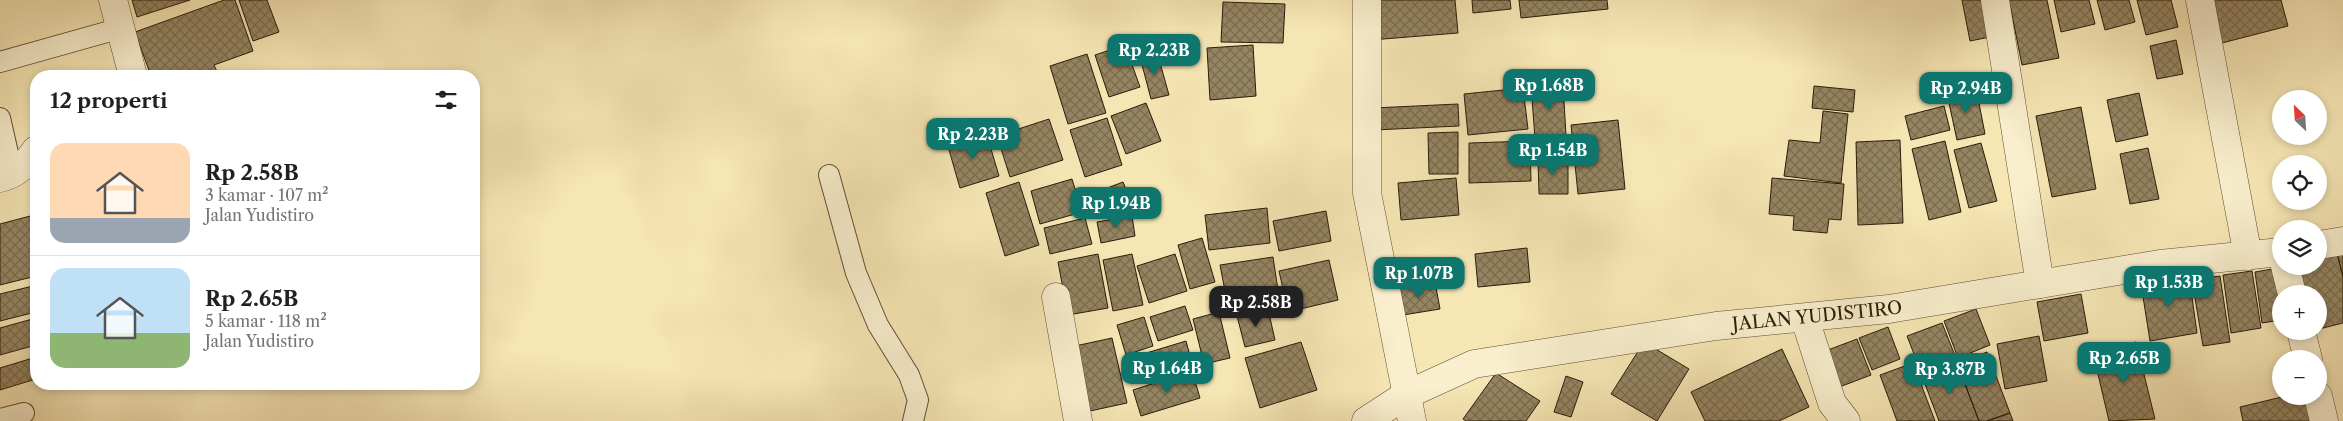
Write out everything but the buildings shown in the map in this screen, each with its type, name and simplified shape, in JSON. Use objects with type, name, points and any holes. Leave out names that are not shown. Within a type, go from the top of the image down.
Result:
[{"type":"street","points":[[113,0],[132,70]]},
{"type":"street","points":[[1367,0],[1366,193],[1412,421]]},
{"type":"street","points":[[1995,0],[2040,284]]},
{"type":"street","points":[[2200,0],[2248,256]]},
{"type":"street","points":[[7,176],[30,159]]},
{"type":"street","points":[[2327,244],[2343,241]]},
{"type":"street","name":"JALAN YUDISTIRO","points":[[1366,421],[1406,395],[1474,364],[1716,326],[1889,309],[2160,264],[2272,253]]},
{"type":"street","points":[[1056,297],[1078,421]]},
{"type":"street","points":[[1805,318],[1832,403],[1846,421]]},
{"type":"street","points":[[2320,405],[2324,421]]},
{"type":"lane","points":[[0,62],[121,28]]},
{"type":"lane","points":[[0,118],[7,176]]},
{"type":"lane","points":[[829,175],[856,273],[878,326],[909,375],[918,400],[913,421]]},
{"type":"lane","points":[[0,419],[24,413]]}]
